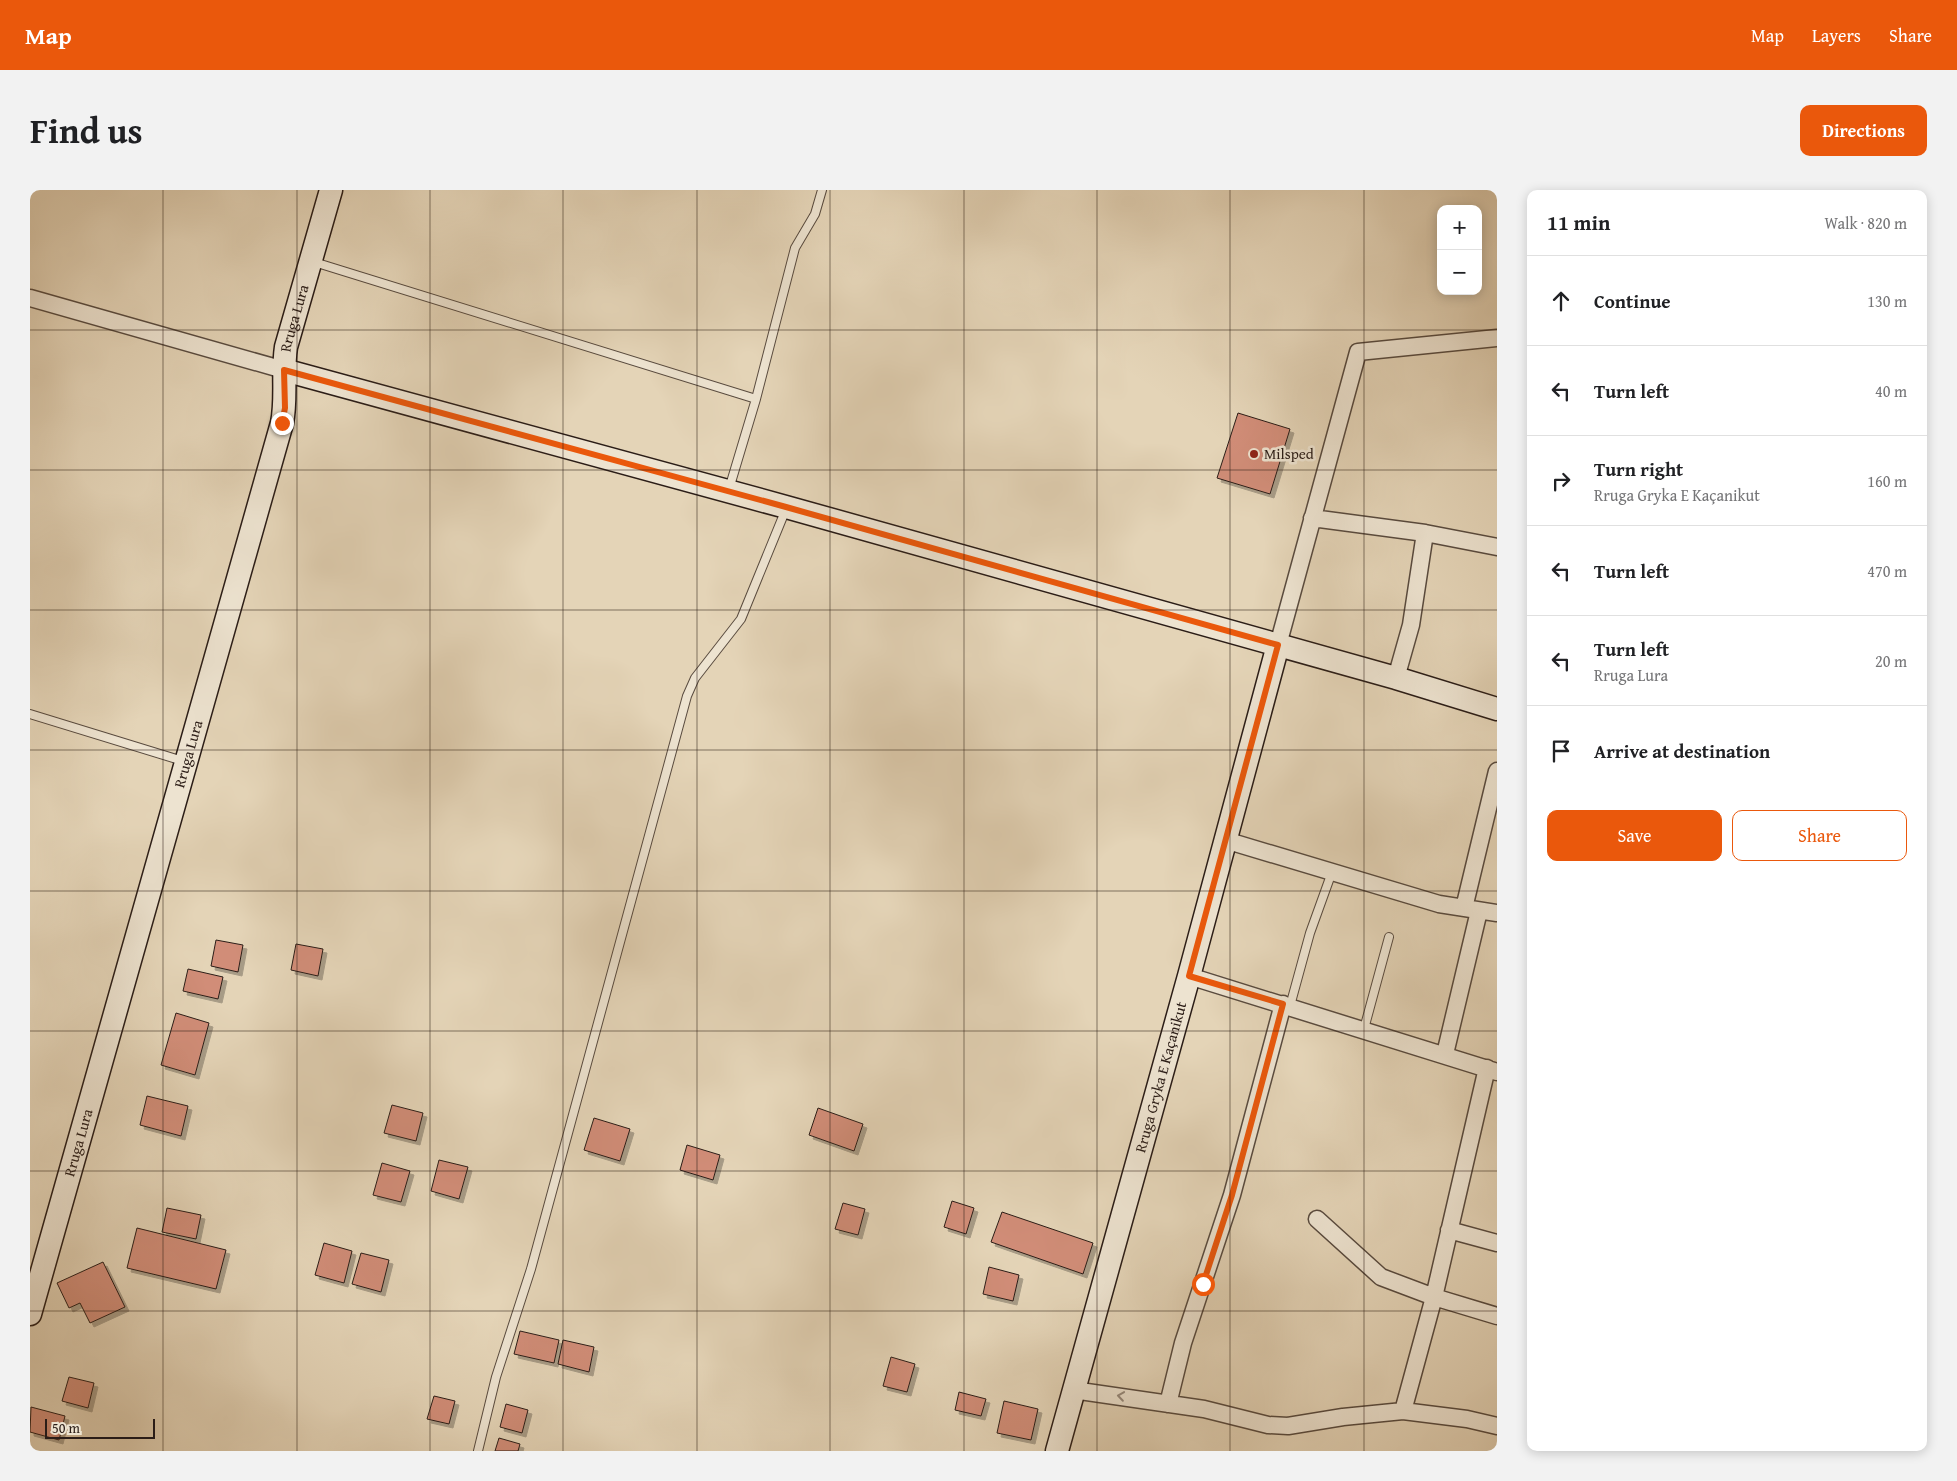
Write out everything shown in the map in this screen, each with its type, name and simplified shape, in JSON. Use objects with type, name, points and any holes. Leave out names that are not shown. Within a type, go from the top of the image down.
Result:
[{"type":"street","name":"Rruga Lura","points":[[30,1314],[35,1279],[282,423],[285,408],[284,370],[286,347],[330,190]]},
{"type":"street","points":[[30,298],[284,370],[729,491],[1396,678],[1497,709]]},
{"type":"street","points":[[1278,645],[1358,352],[1497,338]]},
{"type":"street","points":[[1312,518],[1425,533],[1497,547]]},
{"type":"street","points":[[1396,678],[1411,625],[1425,533]]},
{"type":"street","name":"Rruga Gryka E Kaçanikut","points":[[1057,1451],[1189,976],[1278,645]]},
{"type":"street","points":[[1445,1054],[1497,771]]},
{"type":"street","points":[[1225,840],[1439,904],[1497,914]]},
{"type":"street","points":[[1189,976],[1492,1070],[1403,1411]]},
{"type":"street","points":[[1168,1404],[1184,1343],[1232,1195],[1286,1005]]},
{"type":"street","points":[[1317,1219],[1381,1277],[1434,1297],[1497,1316]]},
{"type":"street","points":[[1449,1230],[1497,1243]]},
{"type":"street","points":[[1073,1390],[1204,1409],[1268,1425],[1288,1426],[1343,1417],[1403,1411],[1467,1419],[1497,1426]]},
{"type":"lane","points":[[729,491],[756,399],[795,248],[815,214],[822,190]]},
{"type":"lane","points":[[310,261],[756,399]]},
{"type":"lane","points":[[478,1451],[496,1377],[531,1269],[687,696],[695,678],[741,619],[786,507]]},
{"type":"lane","points":[[30,714],[185,762]]},
{"type":"lane","points":[[1286,1005],[1332,872]]},
{"type":"lane","points":[[1364,1029],[1390,937]]},
{"type":"building","name":"Milsped","points":[[1238,413],[1290,429],[1270,494],[1217,478]]},
{"type":"building","points":[[216,940],[243,945],[238,972],[211,966]]},
{"type":"building","points":[[296,944],[323,949],[318,976],[291,970]]},
{"type":"building","points":[[188,969],[223,977],[218,999],[183,991]]},
{"type":"building","points":[[176,1013],[209,1023],[195,1075],[161,1065]]},
{"type":"building","points":[[147,1096],[188,1106],[181,1136],[140,1125]]},
{"type":"building","points":[[392,1105],[423,1113],[416,1141],[384,1133]]},
{"type":"building","points":[[818,1108],[863,1124],[854,1151],[809,1135]]},
{"type":"building","points":[[594,1118],[630,1129],[620,1161],[584,1150]]},
{"type":"building","points":[[687,1145],[720,1155],[713,1180],[680,1170]]},
{"type":"building","points":[[439,1160],[468,1167],[459,1199],[431,1191]]},
{"type":"building","points":[[382,1163],[410,1171],[401,1202],[373,1195]]},
{"type":"building","points":[[952,1201],[974,1208],[966,1234],[944,1227]]},
{"type":"building","points":[[843,1203],[865,1209],[858,1235],[835,1229]]},
{"type":"building","points":[[167,1208],[201,1215],[196,1239],[162,1232]]},
{"type":"building","points":[[1002,1212],[1093,1243],[1083,1274],[991,1242]]},
{"type":"building","points":[[137,1228],[226,1250],[216,1289],[127,1268]]},
{"type":"building","points":[[324,1243],[352,1251],[344,1283],[315,1275]]},
{"type":"building","points":[[361,1253],[389,1260],[381,1292],[352,1284]]},
{"type":"building","points":[[103,1262],[125,1307],[90,1323],[80,1303],[69,1308],[57,1283]]},
{"type":"building","points":[[989,1267],[1019,1275],[1013,1301],[983,1294]]},
{"type":"building","points":[[520,1331],[559,1340],[554,1363],[514,1354]]},
{"type":"building","points":[[563,1340],[594,1347],[589,1372],[558,1364]]},
{"type":"building","points":[[891,1357],[915,1364],[907,1392],[883,1386]]},
{"type":"building","points":[[69,1377],[94,1383],[88,1408],[62,1401]]},
{"type":"building","points":[[959,1392],[986,1399],[981,1416],[955,1410]]},
{"type":"building","points":[[434,1396],[455,1401],[449,1424],[427,1419]]},
{"type":"building","points":[[1004,1401],[1038,1409],[1031,1440],[997,1433]]},
{"type":"building","points":[[506,1404],[528,1410],[522,1433],[500,1427]]},
{"type":"building","points":[[31,1407],[65,1416],[59,1440],[30,1432]]},
{"type":"building","points":[[499,1438],[520,1444],[518,1451],[495,1451]]},
{"type":"place","name":"Milsped","points":[[1254,454]]},
{"type":"route","points":[[282,423],[285,408],[284,370],[786,507],[1278,645],[1189,976],[1283,1004],[1232,1195],[1203,1284]]}]
